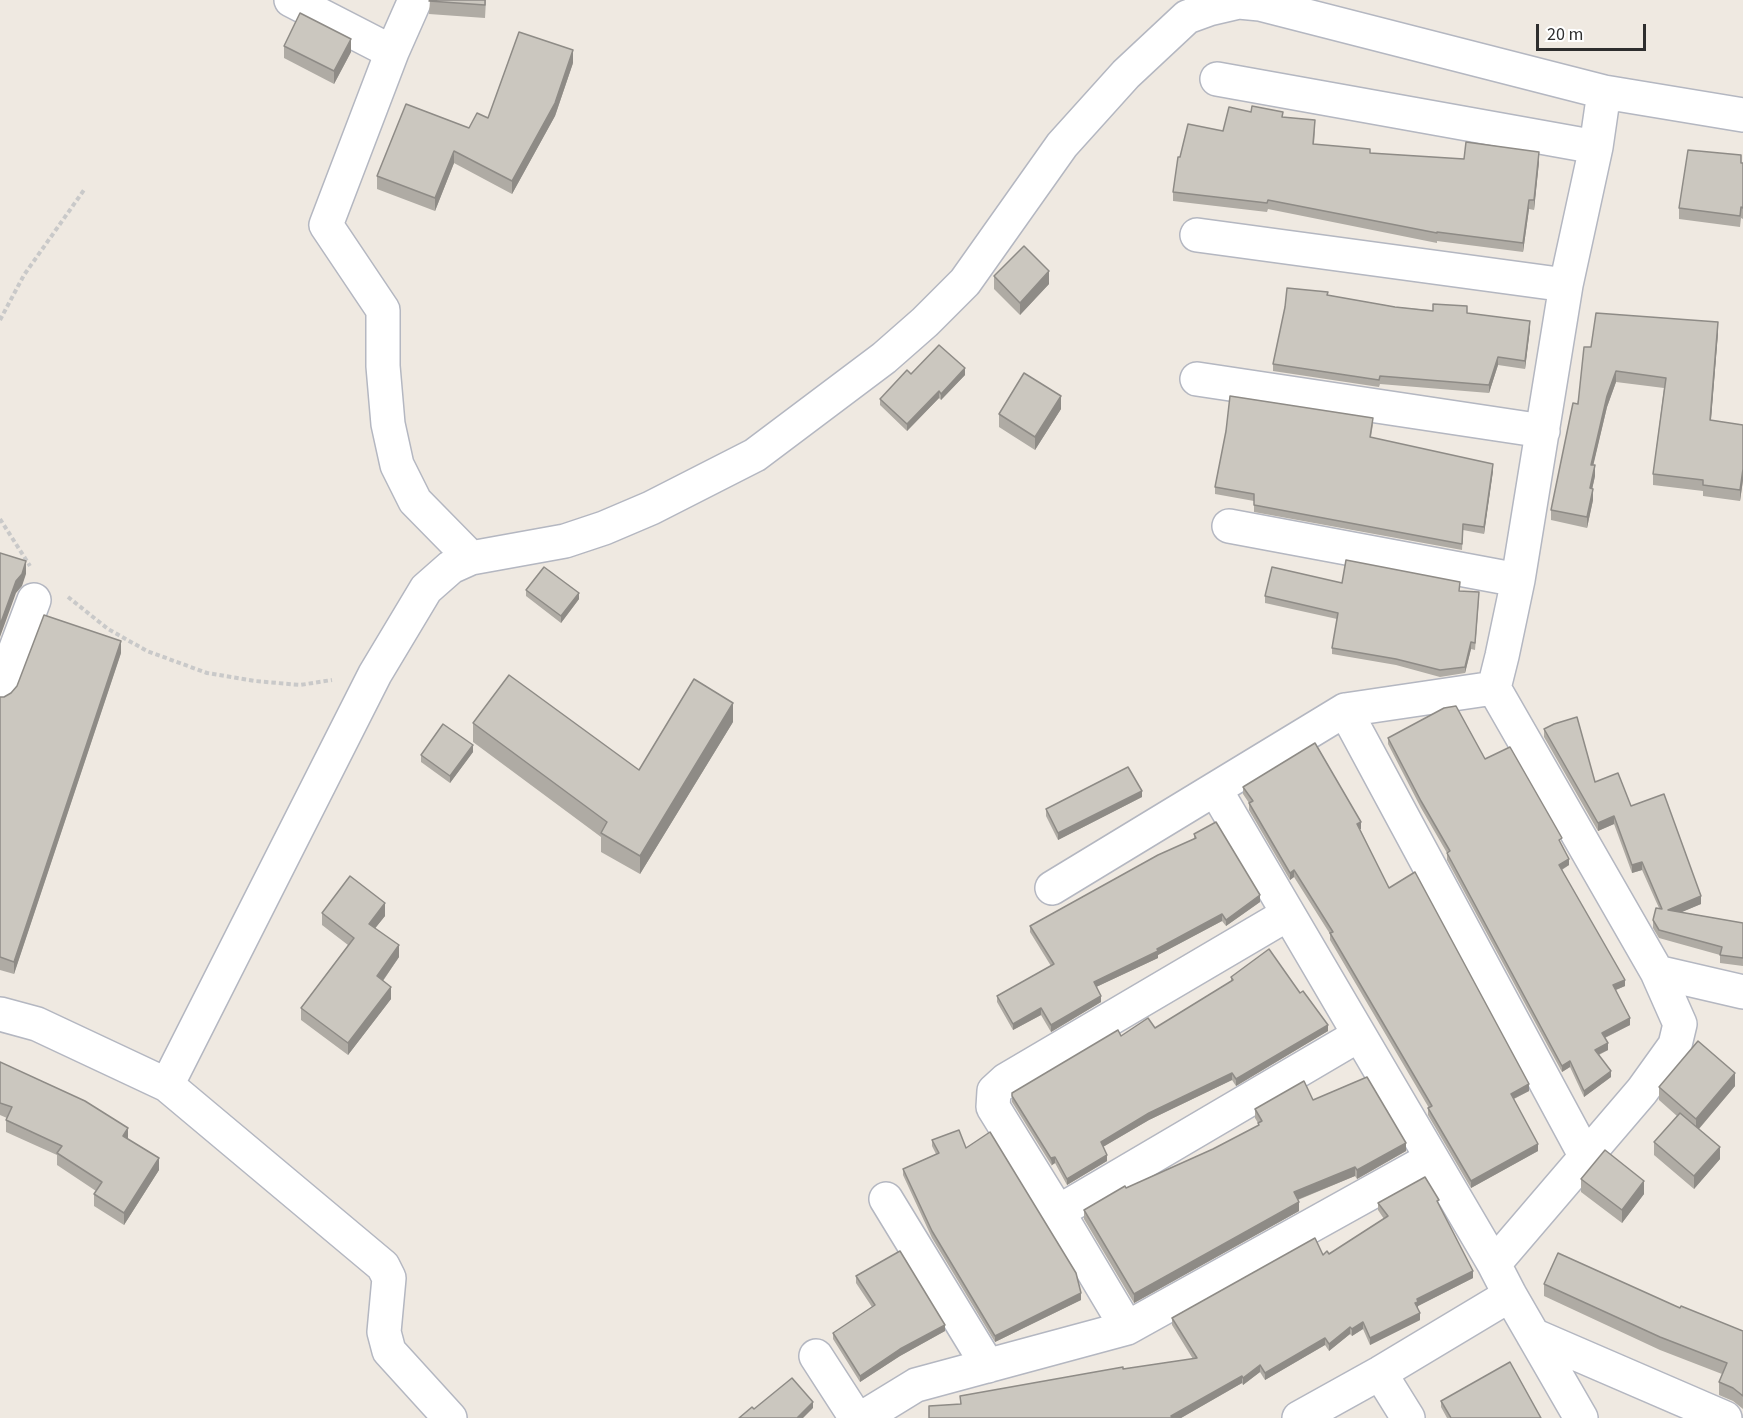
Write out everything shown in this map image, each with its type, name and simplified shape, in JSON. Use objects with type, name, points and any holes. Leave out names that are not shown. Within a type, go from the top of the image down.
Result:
[{"type":"street","points":[[291,0],[392,52]]},
{"type":"street","points":[[415,0],[392,52],[326,225],[383,310],[383,366],[388,424],[397,465],[415,501],[471,558]]},
{"type":"street","points":[[167,1084],[375,674],[426,589],[452,567],[471,558],[565,541],[604,528],[651,508],[755,455],[885,358],[965,282],[1062,145],[1126,74],[1187,17],[1209,4],[1239,2],[1260,4],[1604,92],[1743,115]]},
{"type":"street","points":[[1217,79],[1596,147]]},
{"type":"street","points":[[1494,1264],[1642,1091],[1675,1045],[1680,1024],[1657,972],[1494,688],[1518,580],[1566,285],[1596,147],[1604,92]]},
{"type":"street","points":[[1197,235],[1566,285]]},
{"type":"street","points":[[1197,379],[1543,431]]},
{"type":"street","points":[[1229,526],[1518,580]]},
{"type":"street","points":[[0,692],[49,597]]},
{"type":"street","points":[[1052,888],[1345,710],[1494,688]]},
{"type":"street","points":[[1345,710],[1586,1157]]},
{"type":"street","points":[[1215,789],[1494,1264],[1581,1418]]},
{"type":"street","points":[[1127,1328],[993,1107],[994,1091],[1006,1080],[1288,914]]},
{"type":"street","points":[[1657,972],[1743,992]]},
{"type":"street","points":[[0,1014],[37,1024],[167,1084],[383,1266],[389,1278],[384,1332],[389,1351],[450,1418]]},
{"type":"street","points":[[1058,1212],[1359,1035]]},
{"type":"street","points":[[862,1418],[916,1385],[1127,1328],[1431,1159]]},
{"type":"street","points":[[886,1199],[988,1366]]},
{"type":"street","points":[[1299,1418],[1380,1373],[1510,1295]]},
{"type":"street","points":[[1533,1335],[1725,1418]]},
{"type":"street","points":[[816,1356],[856,1418]]},
{"type":"street","points":[[1380,1373],[1408,1418]]},
{"type":"path","points":[[0,320],[24,274],[84,190]]},
{"type":"path","points":[[0,519],[30,567]]},
{"type":"path","points":[[49,597],[147,651],[207,674],[300,685],[375,674]]},
{"type":"building","points":[[485,0],[485,5],[429,1]]},
{"type":"building","points":[[300,13],[351,39],[334,71],[284,46]]},
{"type":"building","points":[[519,32],[573,50],[555,103],[512,181],[454,151],[435,198],[377,176],[406,104],[469,128],[477,113],[488,118]]},
{"type":"building","points":[[1252,106],[1283,112],[1282,117],[1315,120],[1313,144],[1370,149],[1370,153],[1464,159],[1466,142],[1539,152],[1534,200],[1529,200],[1523,243],[1437,233],[1268,200],[1267,203],[1173,192],[1178,157],[1180,157],[1188,124],[1223,131],[1229,107],[1251,112]]},
{"type":"building","points":[[1688,150],[1741,155],[1743,208],[1741,207],[1740,216],[1679,208]]},
{"type":"building","points":[[1024,246],[1049,271],[1020,303],[994,276]]},
{"type":"building","points":[[1287,288],[1328,292],[1327,295],[1433,311],[1433,304],[1467,306],[1467,313],[1530,321],[1525,361],[1498,357],[1489,385],[1380,376],[1379,380],[1273,364]]},
{"type":"building","points":[[1596,313],[1718,322],[1710,420],[1743,425],[1743,469],[1740,490],[1703,485],[1703,480],[1653,474],[1666,378],[1616,371],[1607,396],[1591,465],[1595,465],[1587,517],[1551,510],[1573,403],[1578,404],[1584,347],[1591,347]]},
{"type":"building","points":[[939,345],[965,368],[941,394],[939,391],[907,424],[880,399],[907,370],[911,374]]},
{"type":"building","points":[[1024,373],[1061,396],[1035,437],[999,414]]},
{"type":"building","points":[[1230,396],[1373,418],[1370,437],[1493,464],[1484,527],[1463,524],[1462,544],[1254,505],[1254,494],[1215,487]]},
{"type":"building","points":[[0,553],[26,561],[0,625]]},
{"type":"building","points":[[1346,560],[1460,582],[1459,591],[1479,592],[1475,643],[1471,642],[1465,667],[1440,670],[1396,659],[1332,648],[1338,613],[1265,596],[1272,567],[1342,583]]},
{"type":"building","points":[[544,567],[579,593],[561,616],[526,590]]},
{"type":"building","points":[[44,615],[121,641],[14,962],[0,957],[0,697],[11,693],[17,686]]},
{"type":"building","points":[[509,675],[639,770],[694,679],[733,703],[640,856],[601,833],[607,822],[473,723]]},
{"type":"building","points":[[1456,706],[1485,759],[1510,747],[1562,838],[1559,840],[1569,859],[1559,865],[1625,980],[1613,985],[1630,1018],[1602,1033],[1608,1043],[1595,1050],[1611,1071],[1584,1091],[1570,1061],[1562,1066],[1447,853],[1450,851],[1388,738],[1444,708]]},
{"type":"building","points":[[1577,717],[1595,782],[1618,773],[1631,806],[1664,794],[1701,896],[1668,910],[1743,923],[1743,958],[1720,955],[1722,947],[1659,930],[1653,920],[1656,908],[1662,909],[1642,862],[1632,865],[1614,816],[1598,823],[1544,729]]},
{"type":"building","points":[[443,724],[473,745],[450,776],[421,755]]},
{"type":"building","points":[[1315,743],[1361,822],[1357,824],[1389,888],[1415,872],[1529,1084],[1511,1094],[1538,1144],[1471,1181],[1428,1108],[1432,1106],[1330,933],[1333,932],[1294,870],[1290,873],[1249,803],[1253,801],[1243,787]]},
{"type":"building","points":[[1128,767],[1142,791],[1058,833],[1046,809]]},
{"type":"building","points":[[1216,822],[1260,895],[1226,920],[1222,914],[1157,949],[1158,951],[1094,982],[1101,996],[1051,1025],[1041,1008],[1013,1024],[997,996],[1054,964],[1030,926],[1158,855],[1196,838],[1194,834]]},
{"type":"building","points":[[350,876],[385,903],[369,924],[399,945],[377,976],[391,987],[348,1043],[301,1008],[354,938],[322,913]]},
{"type":"building","points":[[1269,949],[1300,993],[1303,991],[1328,1025],[1236,1079],[1232,1073],[1149,1113],[1101,1142],[1107,1155],[1067,1179],[1055,1157],[1051,1158],[1052,1160],[1012,1093],[1118,1030],[1121,1036],[1148,1018],[1155,1028],[1233,980],[1231,977]]},
{"type":"building","points":[[1698,1041],[1735,1073],[1696,1119],[1659,1087]]},
{"type":"building","points":[[0,1062],[85,1101],[128,1128],[123,1136],[159,1158],[124,1213],[94,1194],[102,1182],[57,1153],[62,1146],[6,1120],[12,1107],[0,1103]]},
{"type":"building","points":[[1367,1077],[1406,1143],[1357,1170],[1355,1167],[1294,1192],[1299,1202],[1134,1294],[1084,1210],[1125,1186],[1126,1188],[1213,1149],[1259,1125],[1258,1123],[1262,1121],[1255,1109],[1304,1081],[1313,1100]]},
{"type":"building","points":[[1680,1113],[1720,1147],[1694,1176],[1654,1142]]},
{"type":"building","points":[[959,1130],[966,1148],[990,1132],[1076,1273],[1081,1293],[995,1336],[932,1231],[903,1169],[939,1153],[932,1140]]},
{"type":"building","points":[[1605,1150],[1644,1181],[1622,1210],[1581,1179]]},
{"type":"building","points":[[1425,1177],[1439,1200],[1437,1201],[1473,1271],[1417,1299],[1418,1302],[1415,1303],[1420,1313],[1370,1338],[1363,1322],[1352,1329],[1350,1327],[1329,1344],[1325,1338],[1265,1373],[1260,1365],[1243,1378],[1242,1376],[1171,1416],[1172,1418],[929,1418],[929,1406],[961,1404],[960,1396],[1123,1367],[1123,1369],[1197,1358],[1172,1318],[1315,1238],[1323,1255],[1327,1251],[1329,1254],[1388,1216],[1378,1203]]},
{"type":"building","points":[[900,1251],[945,1325],[900,1349],[860,1376],[833,1333],[875,1305],[856,1276]]},
{"type":"building","points":[[1558,1253],[1680,1308],[1681,1306],[1743,1331],[1743,1396],[1733,1388],[1719,1382],[1727,1363],[1660,1337],[1544,1284]]},
{"type":"building","points":[[1510,1362],[1541,1418],[1451,1418],[1441,1401]]},
{"type":"building","points":[[792,1378],[813,1402],[797,1418],[739,1418],[752,1407],[754,1409]]}]
